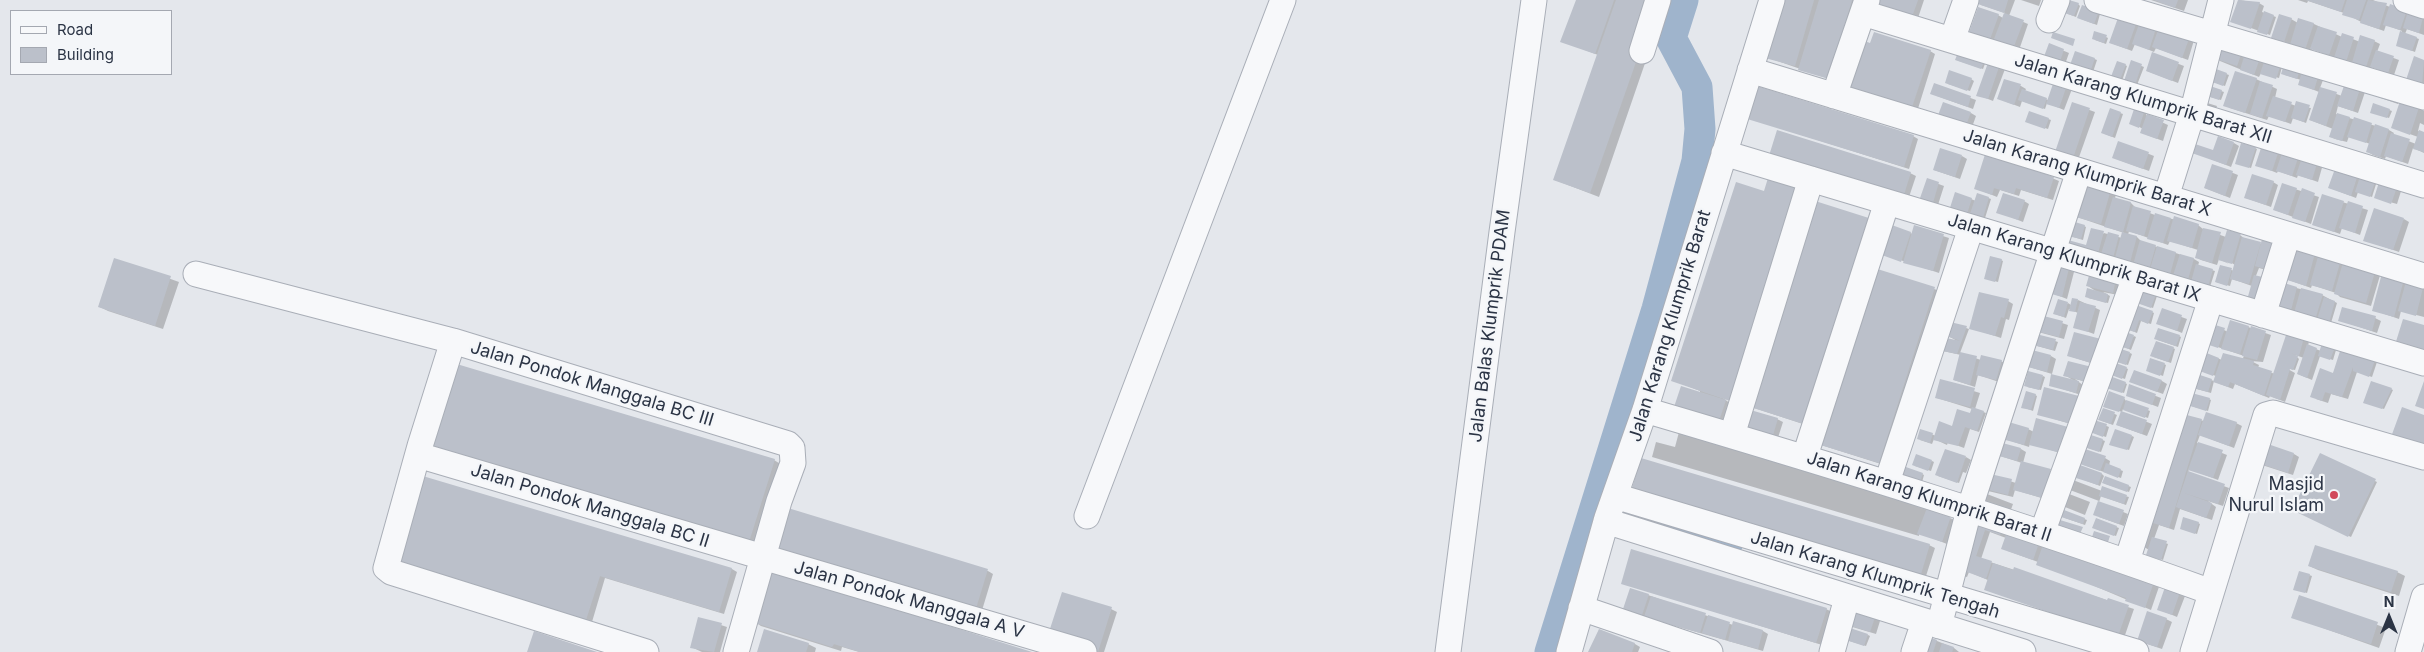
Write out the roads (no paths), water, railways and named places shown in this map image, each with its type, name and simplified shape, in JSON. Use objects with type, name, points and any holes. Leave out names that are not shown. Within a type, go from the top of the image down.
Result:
[{"type":"street","points":[[1087,516],[1283,0]]},
{"type":"street","name":"Jalan Balas Klumprik PDAM","points":[[1448,652],[1534,0]]},
{"type":"street","points":[[1642,51],[1658,0]]},
{"type":"street","name":"Jalan Karang Klumprik Barat","points":[[1569,652],[1611,509],[1645,410],[1772,0]]},
{"type":"street","points":[[1952,40],[1966,0]]},
{"type":"street","points":[[2097,0],[2424,96]]},
{"type":"street","points":[[2166,198],[2192,114],[2221,0]]},
{"type":"street","points":[[2406,0],[2424,6]]},
{"type":"street","points":[[1834,96],[1865,6]]},
{"type":"street","name":"Jalan Karang Klumprik Barat XII","points":[[1865,6],[1952,40],[2424,185]]},
{"type":"street","name":"Jalan Karang Klumprik Barat X","points":[[1750,70],[2424,275]]},
{"type":"street","name":"Jalan Karang Klumprik Barat IX","points":[[1724,153],[2424,363]]},
{"type":"street","points":[[1914,652],[1939,614],[1969,510],[2079,171]]},
{"type":"street","points":[[1732,436],[1811,179]]},
{"type":"street","points":[[1805,456],[1886,202]]},
{"type":"street","points":[[1887,482],[1971,228]]},
{"type":"street","points":[[2263,315],[2288,235]]},
{"type":"street","points":[[196,274],[453,341]]},
{"type":"street","points":[[2042,533],[2135,277]]},
{"type":"street","points":[[2127,561],[2211,300]]},
{"type":"street","name":"Jalan Pondok Manggala BC III","points":[[646,652],[388,571],[386,565],[453,341],[788,444],[793,450],[793,463],[763,557]]},
{"type":"street","name":"Jalan Karang Klumprik Barat II","points":[[1645,410],[1805,456],[1887,482],[2127,561],[2211,592]]},
{"type":"street","points":[[2193,652],[2262,422],[2269,413],[2424,457]]},
{"type":"street","name":"Jalan Pondok Manggala BC II","points":[[418,455],[763,557]]},
{"type":"street","name":"Jalan Karang Klumprik Tengah","points":[[1611,509],[1847,598],[2136,652]]},
{"type":"street","name":"Jalan Karang Klumprik Tengah","points":[[1611,509],[1939,614],[2024,652]]},
{"type":"street","points":[[736,652],[763,557]]},
{"type":"street","name":"Jalan Pondok Manggala A V","points":[[763,557],[1084,652]]},
{"type":"street","points":[[2408,652],[2424,597]]},
{"type":"street","points":[[1832,652],[1847,598]]},
{"type":"street","points":[[1581,608],[1710,652]]},
{"type":"waterway","points":[[1550,652],[1657,309],[1697,161],[1700,129],[1697,87],[1671,38],[1683,0]]},
{"type":"waterway","points":[[1597,504],[1626,514],[1728,542]]},
{"type":"place","name":"Masjid Nurul Islam","points":[[2334,495]]}]
